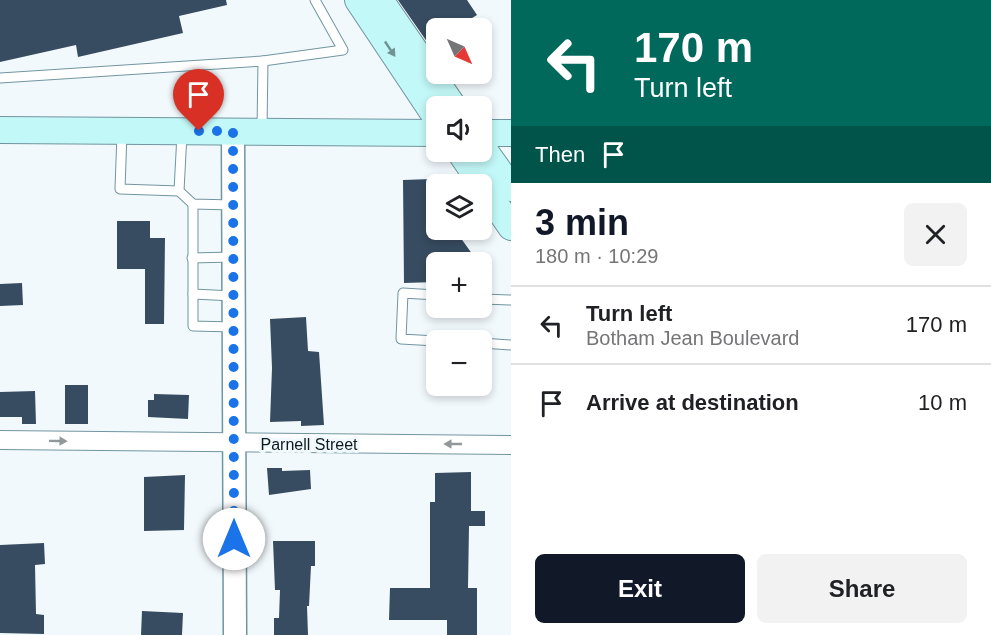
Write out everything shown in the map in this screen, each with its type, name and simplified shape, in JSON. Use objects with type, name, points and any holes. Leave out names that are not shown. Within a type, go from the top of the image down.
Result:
[{"type":"main road","points":[[358,0],[426,102]]},
{"type":"main road","points":[[380,0],[446,96]]},
{"type":"main road","points":[[0,130],[426,133]]},
{"type":"main road","points":[[492,133],[511,133]]},
{"type":"main road","points":[[492,161],[511,188]]},
{"type":"main road","points":[[467,162],[511,227]]},
{"type":"street","points":[[233,131],[235,635]]},
{"type":"street","name":"Parnell Street","points":[[0,440],[511,445]]},
{"type":"lane","points":[[0,78],[263,61],[343,50],[315,0]]},
{"type":"lane","points":[[262,132],[263,61]]},
{"type":"lane","points":[[122,131],[120,189],[179,191],[193,204],[233,205]]},
{"type":"lane","points":[[179,191],[182,131]]},
{"type":"lane","points":[[193,204],[193,326],[233,327]]},
{"type":"lane","points":[[192,258],[233,257]]},
{"type":"lane","points":[[426,295],[403,293],[401,339],[426,340]]},
{"type":"lane","points":[[193,294],[233,297]]},
{"type":"lane","points":[[492,299],[511,300]]},
{"type":"lane","points":[[492,344],[511,345]]},
{"type":"building","points":[[0,0],[226,0],[227,5],[179,16],[183,33],[78,57],[76,45],[0,62]]},
{"type":"building","points":[[398,0],[467,0],[477,15],[472,18],[426,18],[426,40]]},
{"type":"building","points":[[426,179],[426,240],[462,240],[471,252],[426,252],[426,282],[404,283],[403,180]]},
{"type":"building","points":[[117,221],[150,221],[150,238],[165,238],[164,324],[145,324],[145,269],[117,269]]},
{"type":"building","points":[[22,283],[23,305],[0,306],[0,284]]},
{"type":"building","points":[[306,317],[308,351],[319,352],[324,425],[301,426],[301,421],[270,422],[272,368],[270,319]]},
{"type":"building","points":[[65,385],[88,385],[88,424],[65,424]]},
{"type":"building","points":[[35,391],[36,424],[22,424],[22,417],[0,417],[0,392]]},
{"type":"building","points":[[154,394],[189,395],[188,419],[148,417],[148,400],[154,400]]},
{"type":"building","points":[[267,468],[282,468],[282,471],[310,470],[311,489],[269,495]]},
{"type":"building","points":[[471,472],[471,511],[485,511],[485,526],[469,526],[468,588],[477,588],[477,635],[447,635],[447,620],[389,620],[390,588],[430,588],[430,502],[435,502],[435,473]]},
{"type":"building","points":[[185,475],[184,530],[144,531],[144,477]]},
{"type":"building","points":[[273,541],[315,541],[315,566],[311,566],[309,606],[307,606],[308,635],[274,635],[274,618],[279,618],[280,590],[275,590]]},
{"type":"building","points":[[44,543],[45,564],[35,565],[36,614],[44,615],[44,634],[0,633],[0,545]]},
{"type":"building","points":[[142,611],[183,613],[182,635],[141,635]]},
{"type":"route","points":[[199,131],[233,131],[234,539]]}]
